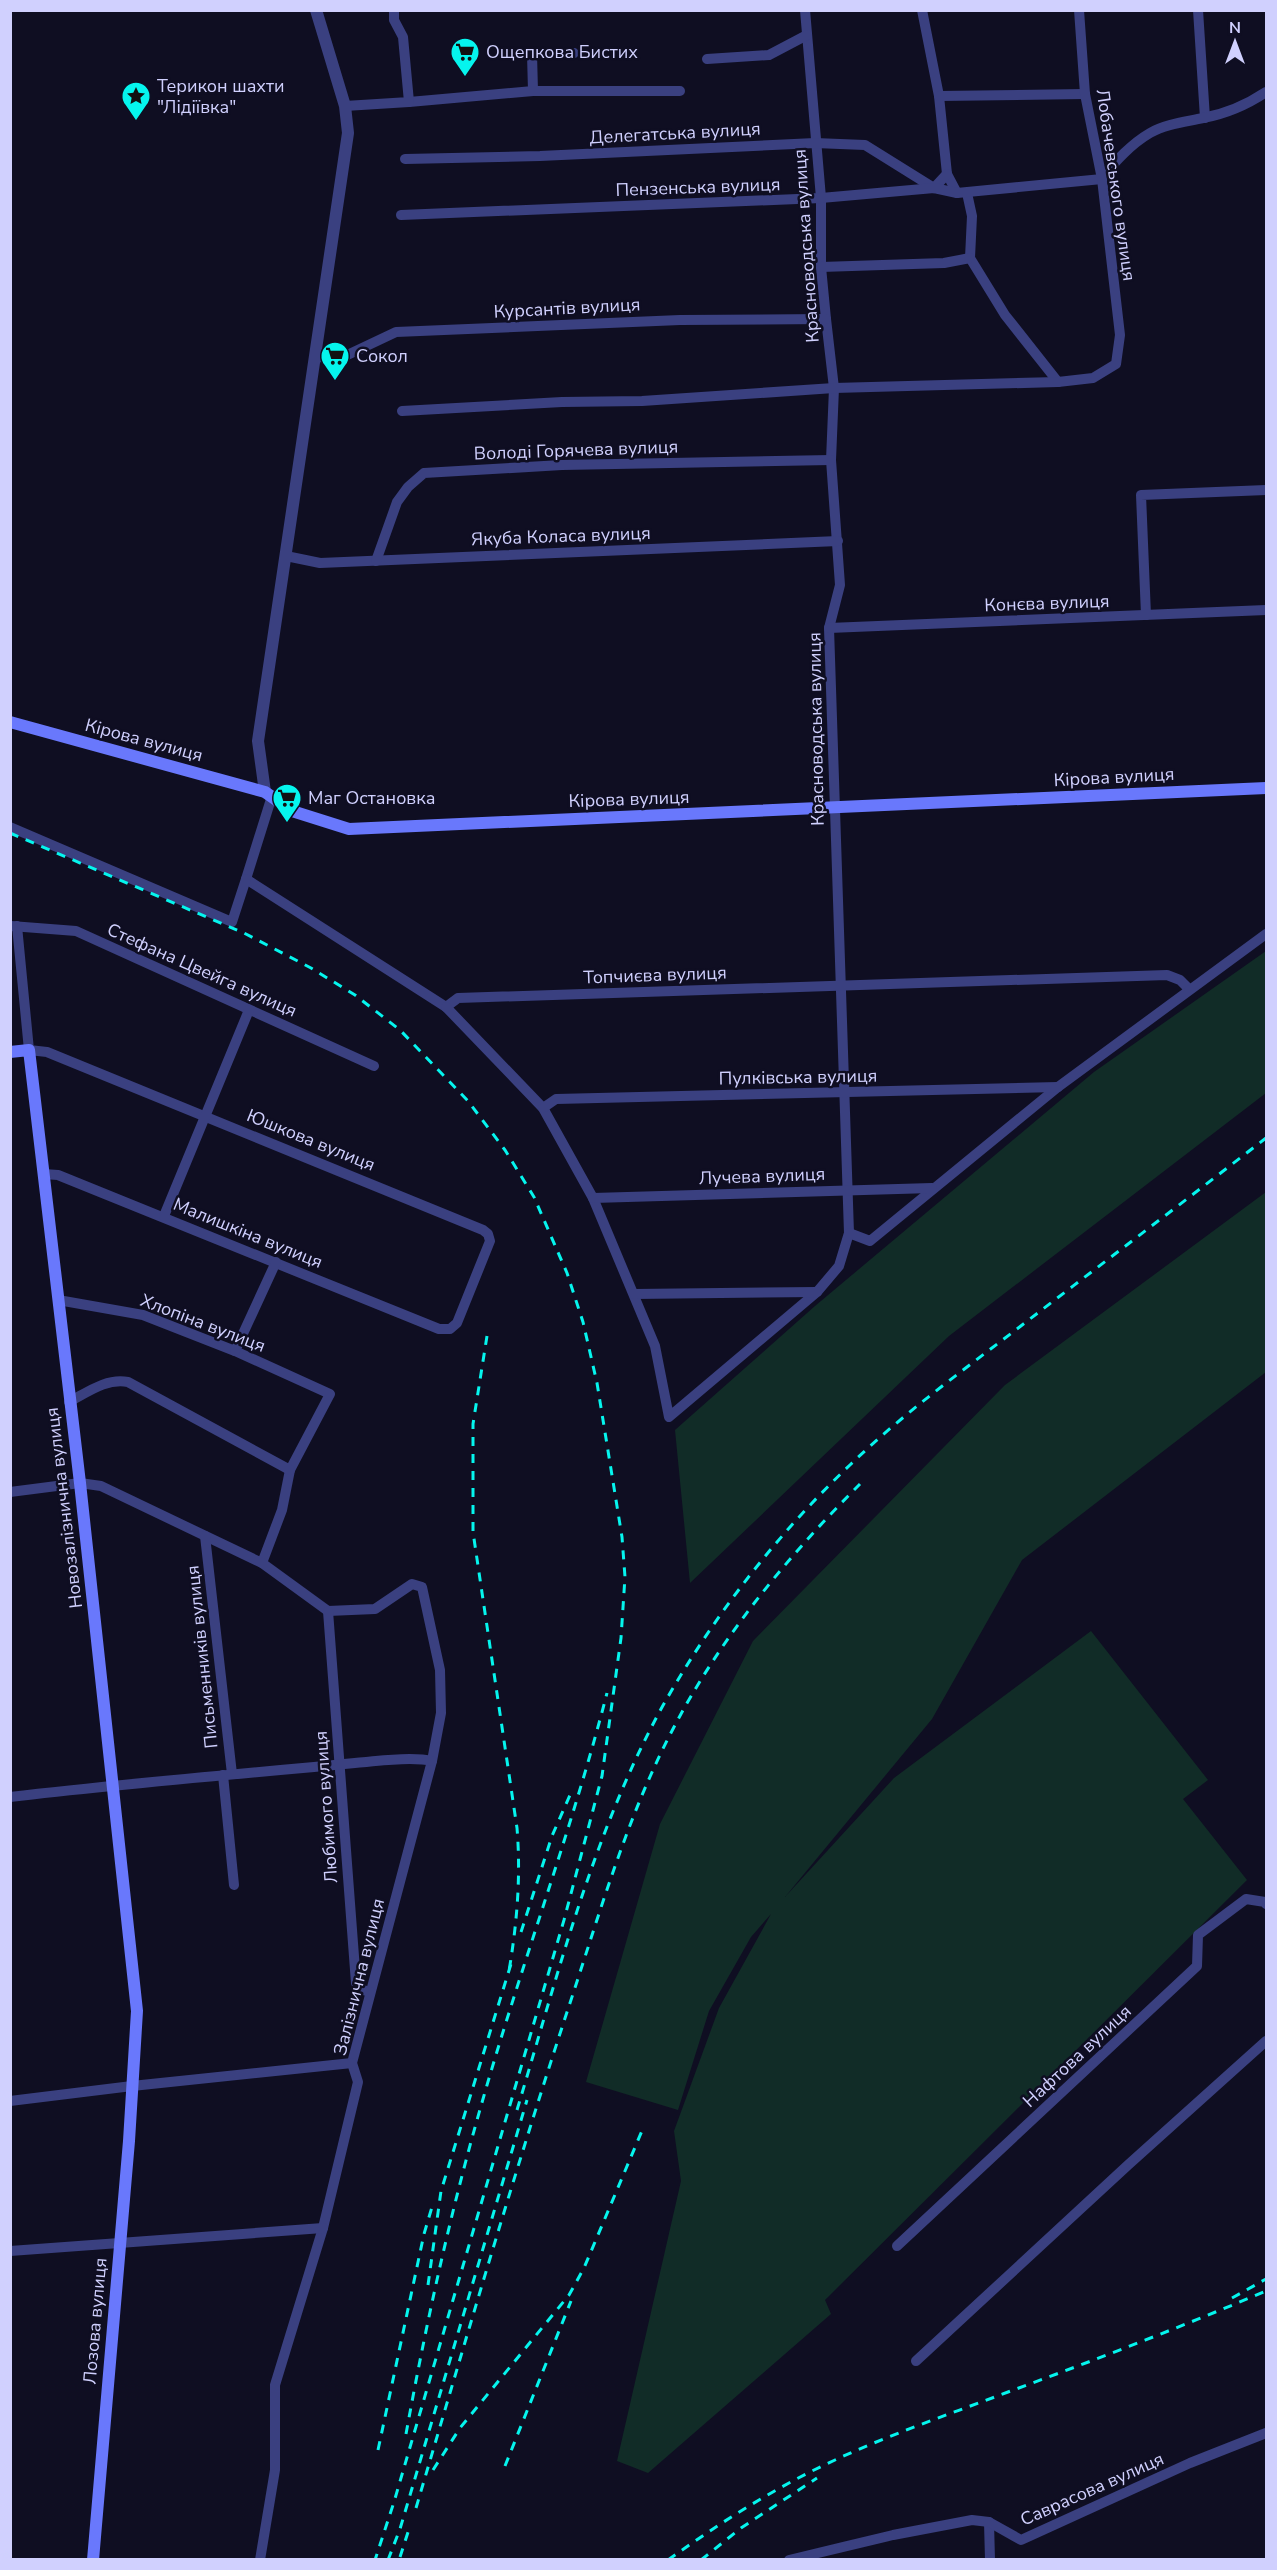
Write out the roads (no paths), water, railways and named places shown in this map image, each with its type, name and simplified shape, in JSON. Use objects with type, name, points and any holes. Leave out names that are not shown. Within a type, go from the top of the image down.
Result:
[{"type":"main road","name":"Кірова вулиця","points":[[10,722],[268,794],[291,811],[349,829],[1266,788]]},
{"type":"main road","name":"Юшкова вулиця","points":[[10,1052],[29,1050]]},
{"type":"main road","name":"Новозалізнична вулиця","points":[[29,1050],[80,1483],[137,2011],[132,2086]]},
{"type":"main road","name":"Лозова вулиця","points":[[93,2559],[132,2086]]},
{"type":"street","points":[[10,827],[232,922],[246,879],[268,794],[258,741],[348,133],[345,106],[316,10]]},
{"type":"street","points":[[393,10],[394,20],[403,37],[409,102]]},
{"type":"street","name":"Красноводська вулиця","points":[[634,1294],[655,1346],[669,1417],[817,1292],[839,1266],[849,1233],[833,809],[829,628],[840,585],[831,460],[834,388],[821,267],[821,198],[805,10]]},
{"type":"street","points":[[922,10],[939,96],[947,174],[962,193],[972,216],[970,258],[1005,315],[1058,382]]},
{"type":"street","name":"Лобачевського вулиця","points":[[1058,382],[1093,378],[1116,364],[1120,335],[1102,178],[1085,94],[1079,10]]},
{"type":"street","points":[[1198,10],[1205,118]]},
{"type":"street","points":[[707,59],[769,56],[807,35]]},
{"type":"street","points":[[533,91],[532,54],[574,52]]},
{"type":"street","points":[[345,106],[533,91],[680,91]]},
{"type":"street","points":[[1102,178],[1124,154],[1149,134],[1176,123],[1228,111],[1266,92]]},
{"type":"street","points":[[939,96],[1085,94]]},
{"type":"street","name":"Делегатська вулиця","points":[[405,159],[552,156],[815,142],[866,145],[934,188]]},
{"type":"street","points":[[934,188],[947,174]]},
{"type":"street","name":"Пензенська вулиця","points":[[401,215],[821,198],[934,188],[962,193],[1102,178]]},
{"type":"street","points":[[821,267],[944,262],[970,258]]},
{"type":"street","name":"Курсантів вулиця","points":[[316,357],[340,358],[396,332],[680,320],[825,319]]},
{"type":"street","points":[[402,411],[561,402],[642,401],[834,388],[1058,382]]},
{"type":"street","name":"Володі Горячева вулиця","points":[[376,561],[397,502],[408,487],[424,473],[562,465],[831,460]]},
{"type":"street","points":[[1146,615],[1141,495],[1266,490]]},
{"type":"street","name":"Якуба Коласа вулиця","points":[[286,556],[320,563],[838,542]]},
{"type":"street","name":"Конєва вулиця","points":[[829,628],[1266,610]]},
{"type":"street","points":[[246,879],[446,1007],[543,1108],[593,1198],[634,1294],[817,1292]]},
{"type":"street","name":"Стефана Цвейга вулиця","points":[[14,926],[76,931],[374,1066]]},
{"type":"street","name":"Новозалізнична вулиця","points":[[14,926],[29,1050]]},
{"type":"street","points":[[849,1233],[870,1240],[1058,1087],[1266,934]]},
{"type":"street","name":"Топчиєва вулиця","points":[[446,1007],[458,998],[1167,975],[1180,980],[1189,989]]},
{"type":"street","points":[[164,1216],[249,1010]]},
{"type":"street","name":"Юшкова вулиця","points":[[29,1050],[41,1049],[488,1234],[488,1245],[457,1323],[450,1329],[439,1329]]},
{"type":"street","name":"Пулківська вулиця","points":[[543,1108],[556,1099],[1058,1087]]},
{"type":"street","name":"Малишкіна вулиця","points":[[44,1174],[58,1174],[439,1329]]},
{"type":"street","name":"Лучева вулиця","points":[[593,1198],[932,1188]]},
{"type":"street","points":[[235,1351],[276,1262]]},
{"type":"street","name":"Хлопіна вулиця","points":[[58,1300],[143,1315],[235,1351],[330,1394],[290,1470]]},
{"type":"street","points":[[69,1402],[103,1384],[116,1380],[128,1382],[290,1470],[282,1510],[262,1563]]},
{"type":"street","points":[[10,1492],[80,1483],[100,1486],[262,1563],[328,1611]]},
{"type":"street","name":"Письменників вулиця","points":[[205,1536],[228,1775],[234,1885]]},
{"type":"street","name":"Залізнична вулиця","points":[[260,2559],[275,2470],[275,2385],[323,2228],[358,2082],[352,2063],[432,1761],[441,1713],[440,1671],[422,1587],[412,1584],[375,1609],[328,1611]]},
{"type":"street","name":"Любимого вулиця","points":[[328,1611],[356,1983],[360,1989],[370,1992]]},
{"type":"street","points":[[10,1797],[113,1785],[339,1765],[419,1759],[432,1761]]},
{"type":"street","name":"Нафтова вулиця","points":[[897,2246],[1197,1966],[1198,1935],[1246,1899],[1266,1904]]},
{"type":"street","points":[[916,2361],[1266,2041]]},
{"type":"street","points":[[10,2101],[352,2063]]},
{"type":"street","points":[[10,2251],[120,2241],[323,2228]]},
{"type":"street","name":"Саврасова вулиця","points":[[989,2522],[1021,2540],[1190,2463],[1266,2433]]},
{"type":"street","points":[[789,2559],[972,2520],[989,2522],[990,2559]]},
{"type":"railway","points":[[10,833],[244,933],[311,968],[355,995],[400,1030],[468,1101],[505,1150],[534,1197],[567,1273],[583,1322],[597,1383],[622,1537],[625,1577],[621,1638],[602,1776],[564,1920],[375,2560]]},
{"type":"railway","points":[[517,2110],[579,1905],[616,1805],[661,1709],[702,1642],[747,1579],[797,1519],[873,1443],[943,1385],[1266,1138]]},
{"type":"railway","points":[[487,1336],[473,1424],[473,1532],[517,1828],[518,1900],[509,1971]]},
{"type":"railway","points":[[416,2508],[550,2066],[604,1897],[643,1794],[674,1727],[713,1661],[782,1569],[860,1484]]},
{"type":"railway","points":[[406,2434],[439,2269],[459,2187],[496,2054],[578,1797],[607,1693]]},
{"type":"railway","points":[[521,1932],[552,1836],[570,1795]]},
{"type":"railway","points":[[428,2285],[441,2191],[511,1964]]},
{"type":"railway","points":[[388,2560],[400,2529],[527,2100]]},
{"type":"railway","points":[[433,2470],[460,2428],[569,2295],[584,2268],[644,2126]]},
{"type":"railway","points":[[378,2450],[424,2234],[432,2207]]},
{"type":"railway","points":[[1232,2298],[1266,2279]]},
{"type":"railway","points":[[668,2560],[749,2506],[835,2460],[1266,2291]]},
{"type":"railway","points":[[505,2466],[571,2301]]},
{"type":"railway","points":[[701,2560],[741,2528],[817,2478]]},
{"type":"railway","points":[[400,2557],[410,2526]]},
{"type":"place","name":"Ощепкова Бистих","points":[[465,78]]},
{"type":"place","name":"Терикон шахти \"Лідіївка\"","points":[[136,122]]},
{"type":"place","name":"Сокол","points":[[335,382]]},
{"type":"place","name":"Маг Остановка","points":[[287,824]]}]
